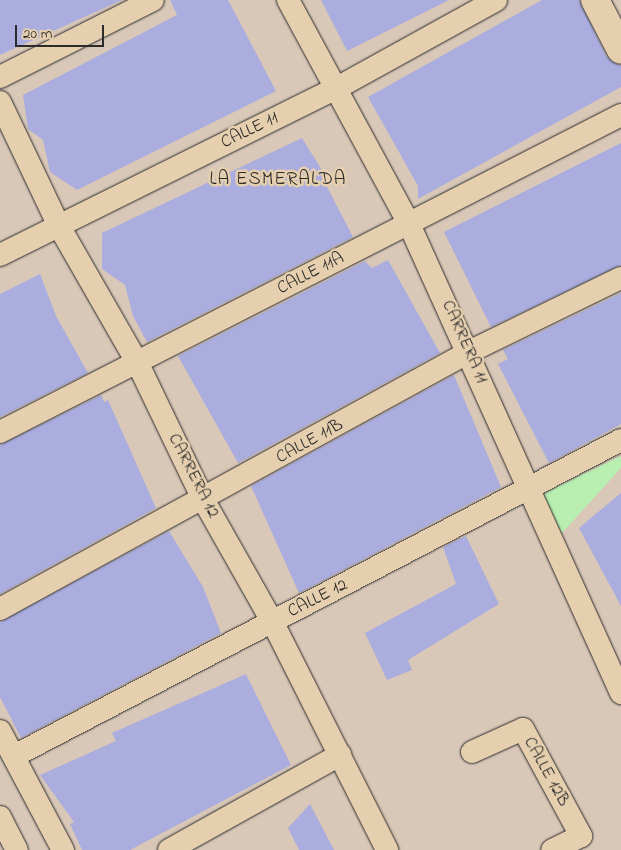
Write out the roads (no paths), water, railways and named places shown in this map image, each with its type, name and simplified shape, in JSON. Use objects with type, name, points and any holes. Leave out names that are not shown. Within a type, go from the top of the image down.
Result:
[{"type":"street","points":[[0,77],[153,0]]},
{"type":"street","name":"CARRERA 11","points":[[288,0],[409,224],[469,352],[529,491],[621,693]]},
{"type":"street","name":"CALLE 11","points":[[0,255],[336,89],[496,0]]},
{"type":"street","points":[[595,0],[621,50]]},
{"type":"street","name":"CARRERA 12","points":[[0,102],[59,226],[137,362],[204,501],[273,623],[387,850]]},
{"type":"street","name":"CALLE 11A","points":[[0,432],[621,115]]},
{"type":"street","name":"CALLE 11B","points":[[0,609],[204,501],[469,352],[621,278]]},
{"type":"street","name":"CALLE 12","points":[[14,756],[529,491],[621,440]]},
{"type":"street","name":"CALLE 12B","points":[[472,752],[523,729],[581,836],[552,850]]},
{"type":"street","points":[[0,731],[63,850]]},
{"type":"street","points":[[169,850],[340,755]]},
{"type":"street","points":[[0,817],[17,850]]},
{"type":"district","name":"LA ESMERALDA","points":[[278,180]]}]
